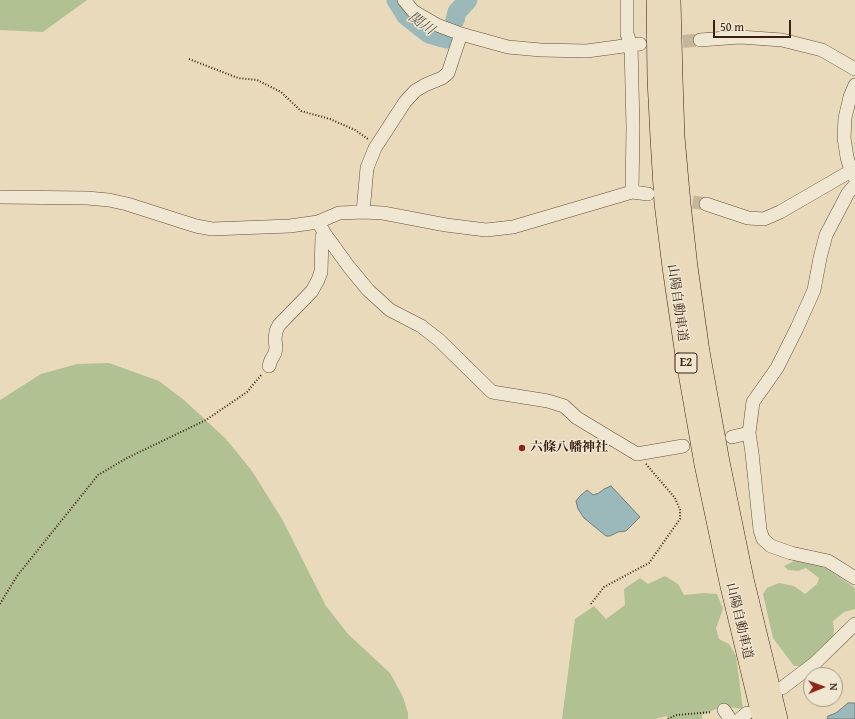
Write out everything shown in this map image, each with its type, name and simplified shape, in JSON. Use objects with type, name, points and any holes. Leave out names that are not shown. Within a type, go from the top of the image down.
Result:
[{"type":"highway","points":[[652,0],[657,79]]},
{"type":"highway","name":"山陽自動車道","points":[[656,0],[657,79],[660,138],[664,203],[672,267],[685,356],[704,464],[729,582],[750,717]]},
{"type":"highway","name":"山陽自動車道","points":[[673,0],[671,20],[675,130],[688,266],[700,352],[720,462],[744,579],[778,719]]},
{"type":"street","points":[[404,0],[413,11],[437,24],[461,34],[508,47],[541,50],[587,51],[636,44]]},
{"type":"street","points":[[627,0],[627,34],[636,44],[632,192]]},
{"type":"street","points":[[363,212],[367,168],[375,148],[405,102],[415,91],[442,78],[448,73],[461,34]]},
{"type":"street","points":[[700,40],[740,37],[782,40],[822,50],[855,69]]},
{"type":"street","points":[[706,204],[748,218],[764,219],[853,175],[847,157],[844,138],[845,118],[850,97],[855,85]]},
{"type":"street","points":[[855,186],[848,192],[826,235],[814,290],[797,328],[778,368],[753,402],[749,433],[760,530],[763,539],[770,546],[792,553],[828,561],[855,578]]},
{"type":"street","points":[[0,197],[87,198],[109,200],[127,204],[196,226],[212,229],[290,226],[318,222],[339,213],[363,212],[383,213],[446,225],[486,230],[513,227],[632,192],[648,194]]},
{"type":"street","points":[[318,222],[349,267],[368,290],[390,310],[421,326],[438,340],[492,392],[548,401],[564,406],[577,418],[637,454],[684,446]]},
{"type":"street","points":[[269,366],[275,353],[276,348],[274,338],[279,325],[312,291],[318,280],[321,272],[322,237],[325,234]]},
{"type":"street","points":[[732,437],[749,433]]},
{"type":"street","points":[[782,688],[816,663],[855,624]]},
{"type":"path","points":[[189,58],[238,78],[257,80],[281,92],[301,110],[330,119],[355,130],[372,142],[375,148]]},
{"type":"path","points":[[0,604],[17,576],[98,475],[127,458],[206,420],[248,392],[269,366]]},
{"type":"path","points":[[591,604],[604,587],[649,563],[680,519],[680,510],[675,498],[637,454]]},
{"type":"path","points":[[668,719],[676,715],[727,715]]},
{"type":"green space","points":[[0,0],[87,0],[43,32],[0,30]]},
{"type":"green space","points":[[109,363],[159,381],[184,400],[226,439],[252,471],[282,519],[326,606],[348,634],[390,673],[403,697],[408,713],[408,719],[0,719],[0,400],[41,374],[77,364]]},
{"type":"green space","points":[[799,559],[826,568],[855,588],[855,609],[844,612],[833,621],[833,637],[820,651],[800,666],[794,666],[773,638],[763,594],[767,588],[779,583],[794,586],[805,594],[817,584],[819,578],[806,568],[798,571],[788,570],[784,566]]},
{"type":"green space","points":[[665,576],[678,584],[684,595],[704,593],[717,594],[723,609],[716,628],[719,639],[729,644],[736,656],[743,709],[723,706],[702,715],[702,719],[667,719],[667,716],[655,719],[562,719],[575,619],[594,606],[606,619],[625,605],[624,589],[640,578],[648,584]]},
{"type":"water","points":[[611,486],[640,517],[626,531],[606,536],[584,518],[578,509],[576,501],[587,490],[593,495]]},
{"type":"water","points":[[848,703],[855,703],[855,719],[827,719],[828,716],[836,713]]},
{"type":"waterway","name":"関川","points":[[396,0],[406,16],[429,34],[447,39],[450,36]]},
{"type":"waterway","name":"関川","points":[[455,20],[457,12],[468,0]]},
{"type":"tunnel","points":[[664,43],[700,40]]},
{"type":"tunnel","points":[[674,199],[706,204]]},
{"type":"place","name":"六條八幡神社","points":[[522,448]]}]
